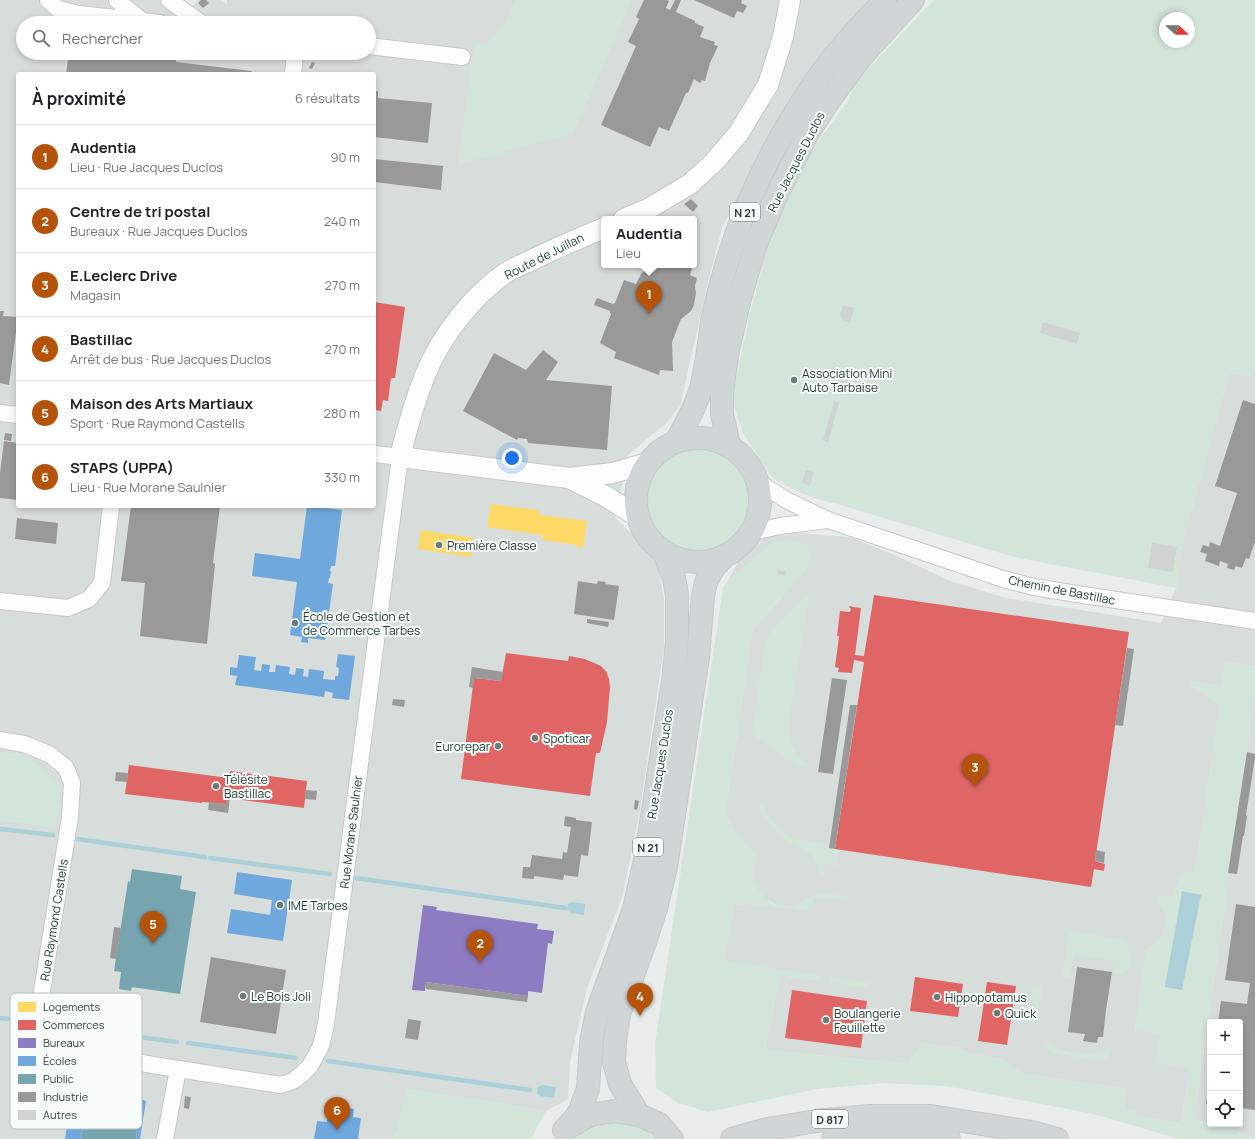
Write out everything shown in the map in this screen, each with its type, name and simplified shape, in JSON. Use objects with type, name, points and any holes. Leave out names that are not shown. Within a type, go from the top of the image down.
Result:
[{"type":"main road","name":"Rue Jacques Duclos","points":[[677,440],[692,412],[701,388],[710,344],[713,316],[724,272],[736,234],[767,164],[781,136],[826,68],[846,43],[885,0]]},
{"type":"main road","name":"Rue Jacques Duclos","points":[[729,445],[722,414],[722,391],[728,350],[740,298],[756,244],[777,194],[808,133],[830,99],[862,57],[913,0]]},
{"type":"main road","points":[[695,437],[713,438],[729,445],[742,455],[752,467],[758,482],[761,499],[759,516],[752,532],[740,546],[724,557],[709,561],[693,562],[678,559],[664,552],[652,543],[644,531],[638,517],[635,498],[636,492],[639,480],[647,463],[661,449],[677,440],[695,437]]},
{"type":"main road","name":"Rue Jacques Duclos","points":[[560,1135],[580,1110],[588,1089],[591,1043],[597,1012],[634,909],[646,855],[673,681],[677,642],[677,594],[674,578],[664,552]]},
{"type":"main road","name":"Rue Jacques Duclos","points":[[639,1115],[620,1084],[614,1062],[619,1014],[656,908],[666,867],[698,657],[703,596],[706,582],[711,572],[724,557]]},
{"type":"main road","points":[[560,1135],[590,1114],[614,1110],[639,1115],[659,1124],[672,1139]]},
{"type":"main road","name":"D 817","points":[[732,1139],[763,1130],[816,1121],[870,1116],[930,1116],[1032,1132],[1057,1139]]},
{"type":"main road","name":"D 817","points":[[833,1139],[883,1136],[949,1139]]},
{"type":"street","points":[[48,0],[58,9],[79,14],[97,16]]},
{"type":"street","points":[[117,0],[136,16]]},
{"type":"street","points":[[169,0],[191,16]]},
{"type":"street","points":[[631,216],[648,209],[690,184],[714,162],[738,134],[768,85],[783,37],[790,0]]},
{"type":"street","points":[[376,47],[462,57]]},
{"type":"street","points":[[293,72],[294,60]]},
{"type":"street","name":"Route de Juillan","points":[[400,457],[407,426],[426,372],[441,344],[460,316],[482,293],[508,272],[559,246],[601,229]]},
{"type":"street","points":[[0,413],[16,415]]},
{"type":"street","points":[[376,454],[569,478],[613,473],[647,463]]},
{"type":"street","name":"Rue Morane Saulnier","points":[[178,1069],[281,1085],[293,1081],[303,1073],[310,1066],[321,1046],[326,1024],[400,457]]},
{"type":"street","points":[[569,478],[607,496],[638,517]]},
{"type":"street","name":"Chemin de Bastillac","points":[[758,482],[788,502],[828,520],[1003,579],[1034,587],[1255,621]]},
{"type":"street","points":[[0,601],[68,608],[89,599],[102,583],[111,508]]},
{"type":"street","name":"Chemin de Bastillac","points":[[752,532],[780,526],[828,520]]},
{"type":"street","name":"Rue Raymond Castells","points":[[0,740],[24,744],[49,754],[66,768],[72,783],[70,817],[42,993]]},
{"type":"street","name":"Rue Raymond Castells","points":[[142,1063],[178,1069]]},
{"type":"street","points":[[165,1139],[178,1069]]},
{"type":"shaded area","points":[[0,0],[183,0],[191,8],[198,0],[219,0],[227,4],[227,0],[869,0],[818,59],[722,227],[680,406],[665,424],[628,455],[615,518],[637,538],[658,565],[664,599],[664,647],[639,816],[622,897],[587,988],[570,1062],[568,1099],[546,1111],[407,1089],[398,1129],[393,1139],[0,1139],[0,820],[55,827],[29,756],[0,752]]},
{"type":"shaded area","points":[[1255,367],[1255,666],[1226,662],[1222,687],[1191,681],[1191,685],[1220,705],[1195,874],[1182,873],[1172,898],[1157,895],[1165,912],[1166,925],[1162,937],[1146,952],[1135,1030],[1162,1033],[1156,1062],[1190,1069],[1181,1123],[1134,1116],[1124,1109],[1127,1089],[1023,1074],[1000,1059],[970,1054],[958,1048],[922,1043],[909,1064],[765,1050],[780,975],[820,981],[724,961],[734,904],[744,905],[744,903],[779,906],[765,899],[759,892],[754,883],[752,873],[756,856],[735,832],[727,817],[727,801],[752,633],[754,627],[783,596],[775,542],[728,580],[741,557],[769,535],[797,533],[850,537],[897,556],[950,581],[1006,598],[1161,623],[1176,588],[1182,545],[1229,373],[1251,376]]},
{"type":"shaded area","points":[[1255,691],[1255,1137],[1221,1127],[1243,1127],[1243,1019],[1208,1019]]},
{"type":"shaded area","points":[[1207,1028],[1207,1091],[1207,1123],[1194,1119]]},
{"type":"green space","points":[[515,0],[632,0],[573,134],[458,164],[474,45],[489,42],[506,21]]},
{"type":"green space","points":[[934,0],[1255,0],[1255,367],[1252,376],[1229,373],[1182,545],[1176,588],[1014,557],[817,499],[792,489],[773,478],[743,433],[733,403],[733,389],[749,316],[767,250],[795,179],[822,136],[847,103],[854,84]]},
{"type":"green space","points":[[698,447],[718,451],[735,462],[746,479],[750,499],[746,519],[735,536],[718,547],[698,551],[678,547],[661,536],[650,519],[646,499],[650,479],[661,462],[678,451]]},
{"type":"green space","points":[[793,540],[807,544],[810,551],[809,560],[806,570],[754,627],[752,633],[727,801],[727,817],[735,832],[757,856],[753,870],[754,881],[760,893],[770,902],[776,905],[790,906],[812,896],[826,894],[849,897],[849,900],[826,897],[814,898],[812,912],[745,903],[744,905],[734,904],[724,961],[822,976],[820,981],[780,975],[765,1050],[908,1064],[922,1043],[958,1048],[970,1054],[1000,1059],[1023,1074],[1127,1089],[1124,1108],[1135,1110],[1135,1116],[1181,1123],[1190,1069],[1156,1062],[1162,1033],[1135,1031],[1144,962],[1146,952],[1162,937],[1166,925],[1165,912],[1160,904],[1157,894],[1172,898],[1182,873],[1195,874],[1220,705],[1191,685],[1191,681],[1222,687],[1226,662],[1255,666],[1255,691],[1208,1019],[1207,1019],[1194,1119],[1207,1123],[1207,1127],[1221,1127],[1255,1137],[1255,1139],[1179,1139],[1094,1114],[946,1086],[883,1083],[817,1089],[708,1112],[678,1103],[656,1088],[655,1044],[723,588],[728,580],[775,542]]},
{"type":"green space","points":[[806,595],[809,597],[789,728],[792,742],[797,754],[813,770],[783,758],[774,748],[755,737],[752,732],[766,639]]},
{"type":"green space","points":[[0,752],[29,756],[61,787],[55,827],[0,820]]},
{"type":"green space","points":[[762,803],[766,814],[785,835],[794,839],[830,843],[829,848],[839,849],[836,866],[825,864],[824,877],[821,876],[813,856],[797,845],[788,843],[762,816],[759,805]]},
{"type":"green space","points":[[1073,931],[1098,936],[1121,938],[1127,943],[1132,957],[1130,968],[1124,975],[1113,974],[1116,961],[1074,955],[1070,978],[1062,977],[1069,936]]},
{"type":"green space","points":[[831,977],[869,983],[869,988],[830,982]]},
{"type":"green space","points":[[1033,984],[1043,986],[1038,1010],[1029,1016],[1021,1015],[1029,1007]]},
{"type":"green space","points":[[1048,1037],[1051,1044],[1055,1047],[1074,1052],[1089,1054],[1099,1053],[1110,1047],[1107,1062],[1052,1053],[1047,1048]]},
{"type":"green space","points":[[406,1089],[546,1111],[531,1139],[393,1139],[398,1129]]},
{"type":"green space","points":[[610,1122],[625,1123],[636,1126],[657,1139],[572,1139],[581,1132],[599,1124]]},
{"type":"water","points":[[1182,891],[1201,895],[1182,990],[1165,987]]},
{"type":"water","points":[[572,902],[585,904],[584,915],[571,913],[567,910],[568,904]]},
{"type":"water","points":[[542,1085],[556,1087],[554,1098],[540,1096],[537,1094],[538,1087]]},
{"type":"building: Logements","points":[[491,504],[539,510],[539,515],[587,521],[583,548],[577,547],[577,545],[543,540],[542,535],[487,527]]},
{"type":"building: Logements","points":[[421,530],[473,538],[471,557],[418,549]]},
{"type":"building: Commerces","points":[[376,302],[405,307],[395,378],[391,378],[388,401],[383,400],[381,411],[376,410]]},
{"type":"building: Commerces","points":[[874,595],[1129,632],[1095,861],[1105,864],[1104,871],[1094,869],[1091,887],[835,849],[864,662],[854,660],[852,673],[838,672],[839,668],[835,667],[839,636],[837,636],[840,611],[850,612],[850,606],[861,608],[855,655],[864,656]]},
{"type":"building: Commerces","name":"Spoticar","points":[[506,653],[568,661],[569,656],[585,659],[601,666],[606,671],[610,687],[607,722],[600,753],[596,753],[590,796],[461,779],[474,678],[501,681]]},
{"type":"building: Commerces","name":"Télésite Bastillac","points":[[129,765],[229,778],[230,771],[307,781],[304,808],[226,798],[226,804],[202,803],[125,794]]},
{"type":"building: Commerces","name":"Hippopotamus","points":[[915,977],[963,984],[958,1017],[910,1011]]},
{"type":"building: Commerces","name":"Quick","points":[[987,982],[1016,986],[1007,1045],[978,1041]]},
{"type":"building: Commerces","name":"Boulangerie Feuillette","points":[[792,990],[867,1001],[861,1048],[785,1038]]},
{"type":"building: Bureaux","points":[[423,905],[437,907],[436,910],[538,924],[537,929],[554,931],[552,944],[548,943],[542,993],[528,991],[528,996],[426,982],[425,991],[412,990]]},
{"type":"building: Écoles","points":[[307,508],[342,510],[335,566],[331,566],[328,583],[333,584],[325,640],[308,638],[308,643],[301,642],[302,637],[290,635],[297,582],[252,576],[255,553],[300,559]]},
{"type":"building: Écoles","points":[[338,654],[355,656],[349,700],[332,698],[333,693],[325,691],[324,697],[235,685],[237,676],[230,675],[230,667],[237,668],[239,655],[256,657],[254,670],[261,671],[262,664],[270,665],[269,672],[275,672],[276,665],[290,667],[289,674],[295,675],[296,668],[304,669],[303,676],[308,677],[309,669],[324,671],[323,679],[335,680],[335,676],[338,676],[339,668],[336,667]]},
{"type":"building: Écoles","name":"IME Tarbes","points":[[237,872],[292,880],[283,941],[227,933],[231,909],[270,915],[272,900],[234,894]]},
{"type":"building: Écoles","points":[[142,1099],[146,1101],[142,1126]]},
{"type":"building: Écoles","points":[[329,1105],[354,1109],[353,1117],[361,1118],[358,1139],[314,1139],[317,1121],[327,1122]]},
{"type":"building: Écoles","points":[[66,1129],[83,1129],[80,1139],[65,1139]]},
{"type":"building: Écoles","points":[[137,1129],[142,1129],[140,1139],[136,1139]]},
{"type":"building: Public","points":[[132,869],[182,876],[180,889],[196,892],[180,994],[132,987],[131,991],[119,989],[121,972],[114,971],[128,881],[130,882]]},
{"type":"building: Public","points":[[83,1129],[137,1129],[136,1139],[80,1139]]},
{"type":"building: Industrie","points":[[201,0],[206,0],[209,3],[203,8],[198,3]]},
{"type":"building: Industrie","points":[[644,0],[667,0],[669,1],[666,8],[670,10],[675,0],[681,0],[676,12],[704,27],[700,37],[715,42],[714,45],[718,46],[710,63],[705,81],[702,80],[700,83],[694,79],[669,131],[659,127],[650,147],[601,125],[636,46],[628,42],[639,19],[636,17]]},
{"type":"building: Industrie","points":[[694,0],[742,0],[741,3],[747,6],[743,13],[737,11],[734,18]]},
{"type":"building: Industrie","points":[[68,60],[176,60],[176,62],[252,71],[252,72],[66,72]]},
{"type":"building: Industrie","points":[[312,62],[315,63],[312,69],[309,68]]},
{"type":"building: Industrie","points":[[376,91],[378,91],[378,98],[432,103],[428,143],[376,137]]},
{"type":"building: Industrie","points":[[376,159],[443,166],[441,190],[376,182]]},
{"type":"building: Industrie","points":[[691,199],[698,206],[693,212],[684,204]]},
{"type":"building: Industrie","points":[[646,268],[692,268],[690,275],[697,278],[694,305],[691,311],[681,319],[672,342],[673,371],[660,370],[659,375],[614,358],[616,352],[600,343],[611,314],[610,311],[594,305],[597,298],[613,304],[615,303],[624,280],[636,284],[641,274]]},
{"type":"building: Industrie","points":[[0,311],[4,311],[3,316],[16,317],[16,332],[9,385],[0,383]]},
{"type":"building: Industrie","points":[[543,350],[558,362],[546,380],[612,386],[607,450],[528,443],[527,439],[518,438],[517,440],[463,411],[494,353],[526,370]]},
{"type":"building: Industrie","points":[[1243,400],[1255,404],[1255,542],[1249,559],[1246,558],[1242,568],[1236,566],[1234,570],[1227,568],[1228,564],[1220,561],[1219,566],[1205,561],[1207,554],[1200,552],[1203,545],[1209,547],[1210,542],[1220,546],[1237,493],[1215,486]]},
{"type":"building: Industrie","points":[[5,433],[12,434],[11,441],[4,440]]},
{"type":"building: Industrie","points":[[4,441],[16,443],[16,500],[0,498],[0,473]]},
{"type":"building: Industrie","points":[[131,508],[220,508],[213,563],[215,564],[207,644],[140,636],[145,583],[121,581]]},
{"type":"building: Industrie","points":[[17,518],[58,523],[56,544],[15,539]]},
{"type":"building: Industrie","points":[[578,581],[597,584],[598,581],[606,582],[605,584],[619,586],[614,620],[574,614]]},
{"type":"building: Industrie","points":[[587,619],[609,622],[608,627],[587,623]]},
{"type":"building: Industrie","points":[[1127,648],[1134,649],[1123,726],[1115,725]]},
{"type":"building: Industrie","points":[[472,667],[503,672],[501,681],[474,678],[473,688],[469,687]]},
{"type":"building: Industrie","points":[[832,678],[847,680],[833,774],[818,772]]},
{"type":"building: Industrie","points":[[393,699],[405,700],[404,707],[392,705]]},
{"type":"building: Industrie","points":[[850,705],[857,705],[835,849],[829,848]]},
{"type":"building: Industrie","points":[[1247,752],[1255,754],[1255,758],[1244,836],[1237,874],[1228,873]]},
{"type":"building: Industrie","points":[[116,772],[128,773],[127,782],[115,781]]},
{"type":"building: Industrie","points":[[306,790],[317,791],[316,800],[305,799]]},
{"type":"building: Industrie","points":[[226,798],[230,798],[228,813],[208,810],[209,802],[226,804]]},
{"type":"building: Industrie","points":[[635,800],[639,801],[637,810],[634,809]]},
{"type":"building: Industrie","points":[[565,816],[576,818],[576,820],[592,822],[588,856],[581,855],[578,877],[564,875],[563,880],[534,876],[534,879],[522,878],[523,867],[530,867],[532,855],[562,859],[563,852],[567,853],[571,827],[564,826]]},
{"type":"building: Industrie","points":[[1096,850],[1105,852],[1104,863],[1095,861]]},
{"type":"building: Industrie","points":[[1236,904],[1255,907],[1255,1110],[1243,1108],[1243,1019],[1218,1019],[1221,1001],[1247,1004],[1250,983],[1225,980]]},
{"type":"building: Industrie","points":[[114,927],[121,928],[116,959],[110,958]]},
{"type":"building: Industrie","name":"Le Bois Joli","points":[[211,957],[286,970],[276,1034],[200,1022]]},
{"type":"building: Industrie","points":[[1077,967],[1112,972],[1103,1037],[1098,1037],[1097,1043],[1083,1041],[1085,1034],[1068,1032]]},
{"type":"building: Industrie","points":[[426,982],[528,996],[527,1002],[426,989]]},
{"type":"building: Industrie","points":[[408,1019],[421,1021],[418,1040],[405,1038]]},
{"type":"building: Industrie","points":[[185,1096],[191,1097],[189,1109],[184,1108]]},
{"type":"building: Autres","points":[[843,305],[854,308],[850,323],[844,321],[840,315]]},
{"type":"building: Autres","points":[[1043,322],[1080,333],[1077,344],[1040,333]]},
{"type":"building: Autres","points":[[839,373],[849,376],[843,394],[833,391]]},
{"type":"building: Autres","points":[[834,401],[839,403],[828,442],[823,440]]},
{"type":"building: Autres","points":[[806,470],[814,473],[810,486],[802,483]]},
{"type":"building: Autres","points":[[1152,543],[1177,547],[1173,572],[1148,568]]},
{"type":"building: Autres","points":[[778,570],[786,571],[785,575],[778,574]]},
{"type":"waterway","points":[[0,829],[53,835]]},
{"type":"waterway","points":[[77,839],[205,857]]},
{"type":"waterway","points":[[210,858],[330,874]]},
{"type":"waterway","points":[[356,878],[565,908]]},
{"type":"waterway","points":[[0,1018],[10,1019]]},
{"type":"waterway","points":[[142,1037],[177,1042]]},
{"type":"waterway","points":[[188,1043],[296,1058]]},
{"type":"waterway","points":[[328,1061],[530,1090]]},
{"type":"place","name":"Audentia","points":[[649,314]]},
{"type":"place","name":"Association Mini Auto Tarbaise","points":[[794,380]]},
{"type":"place","name":"Première Classe","points":[[439,545]]},
{"type":"place","name":"École de Gestion et de Commerce Tarbes","points":[[295,623]]},
{"type":"place","name":"Spoticar","points":[[535,738]]},
{"type":"place","name":"Eurorepar","points":[[498,746]]},
{"type":"place","name":"Télésite Bastillac","points":[[216,786]]},
{"type":"place","name":"E.Leclerc Drive","points":[[975,787]]},
{"type":"place","name":"IME Tarbes","points":[[280,905]]},
{"type":"place","name":"Maison des Arts Martiaux","points":[[153,944]]},
{"type":"place","name":"Centre de tri postal","points":[[480,963]]},
{"type":"place","name":"Le Bois Joli","points":[[243,996]]},
{"type":"place","name":"Hippopotamus","points":[[937,997]]},
{"type":"place","name":"Quick","points":[[997,1013]]},
{"type":"place","name":"Bastillac","points":[[640,1016]]},
{"type":"place","name":"Boulangerie Feuillette","points":[[826,1020]]},
{"type":"place","name":"STAPS (UPPA)","points":[[337,1130]]}]
